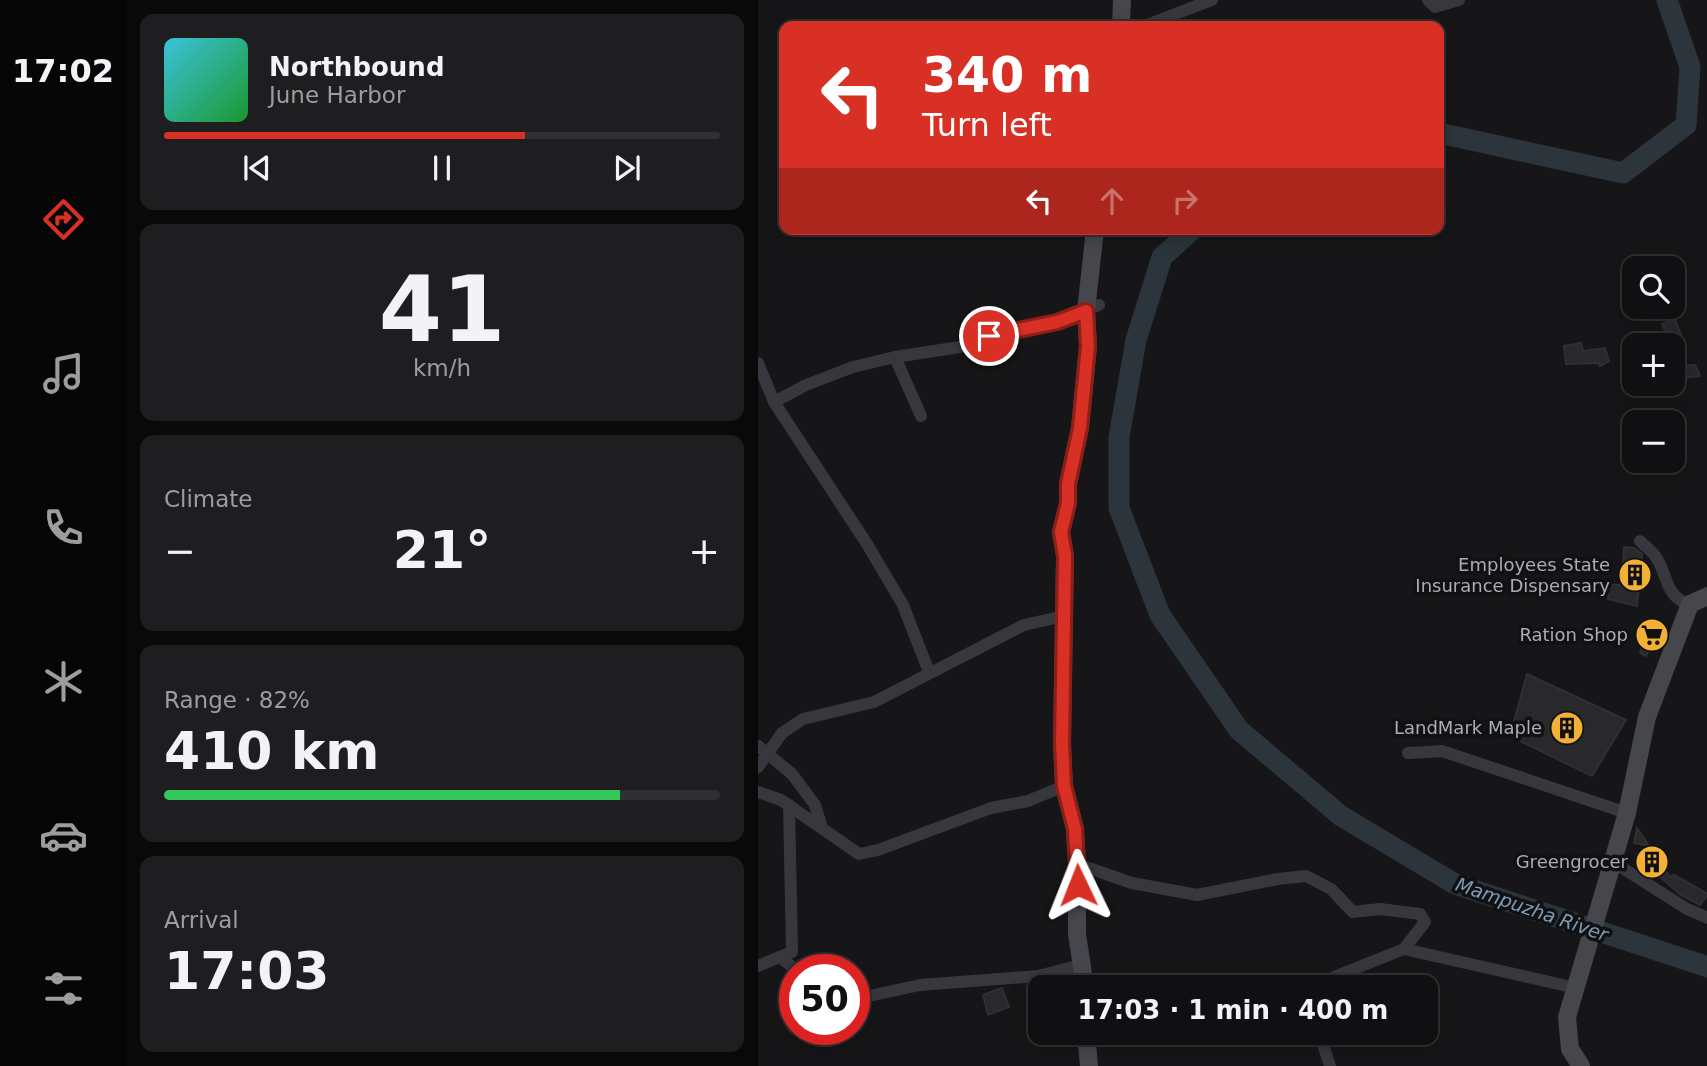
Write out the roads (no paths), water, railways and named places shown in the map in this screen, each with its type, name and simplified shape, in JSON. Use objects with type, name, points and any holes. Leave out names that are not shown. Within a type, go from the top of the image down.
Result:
[{"type":"main road","points":[[1121,21],[1122,0]]},
{"type":"main road","points":[[1083,975],[1077,934],[1075,829],[1064,786],[1061,717],[1065,556],[1061,532],[1080,428],[1093,308],[1095,235]]},
{"type":"main road","points":[[1581,1066],[1570,1049],[1568,1017],[1627,813],[1647,717],[1690,604],[1707,596]]},
{"type":"main road","points":[[1087,1045],[1089,1066]]},
{"type":"street","points":[[1157,21],[1212,0]]},
{"type":"street","points":[[1428,0],[1435,7],[1459,0]]},
{"type":"street","points":[[774,402],[806,385],[853,367],[895,357],[960,347],[989,336],[1057,322],[1093,308]]},
{"type":"street","points":[[895,357],[921,416]]},
{"type":"street","points":[[758,363],[761,379],[774,402],[867,544],[903,605],[930,673]]},
{"type":"street","points":[[1640,541],[1656,558],[1666,583],[1680,602],[1690,604]]},
{"type":"street","points":[[758,767],[762,750],[803,719],[874,702],[1024,625],[1064,616]]},
{"type":"street","points":[[762,750],[792,774],[815,806],[822,828]]},
{"type":"street","points":[[1408,753],[1442,751],[1627,813]]},
{"type":"street","points":[[758,792],[789,805],[859,853],[878,850],[991,808],[1028,801],[1064,786]]},
{"type":"street","points":[[787,954],[792,952],[789,805]]},
{"type":"street","points":[[1613,862],[1687,909],[1707,918]]},
{"type":"street","points":[[1077,864],[1132,883],[1197,895],[1306,876],[1331,889],[1353,912],[1380,909],[1420,914],[1425,922],[1404,948],[1338,975]]},
{"type":"street","points":[[1404,948],[1576,988]]},
{"type":"street","points":[[758,966],[779,957]]},
{"type":"street","points":[[870,996],[921,985],[1038,976],[1081,965]]},
{"type":"street","points":[[1323,1045],[1330,1066]]},
{"type":"waterway","name":"Mampuzha River","points":[[1444,134],[1623,173],[1686,125],[1690,67],[1667,0]]},
{"type":"waterway","name":"Mampuzha River","points":[[1186,235],[1162,257],[1136,340],[1119,437],[1119,508],[1160,615],[1239,730],[1341,816],[1455,884],[1708,967]]},
{"type":"place","name":"Employees State Insurance Dispensary","points":[[1635,575]]},
{"type":"place","name":"Ration Shop","points":[[1652,635]]},
{"type":"place","name":"LandMark Maple","points":[[1567,728]]},
{"type":"place","name":"Greengrocer","points":[[1652,862]]}]
